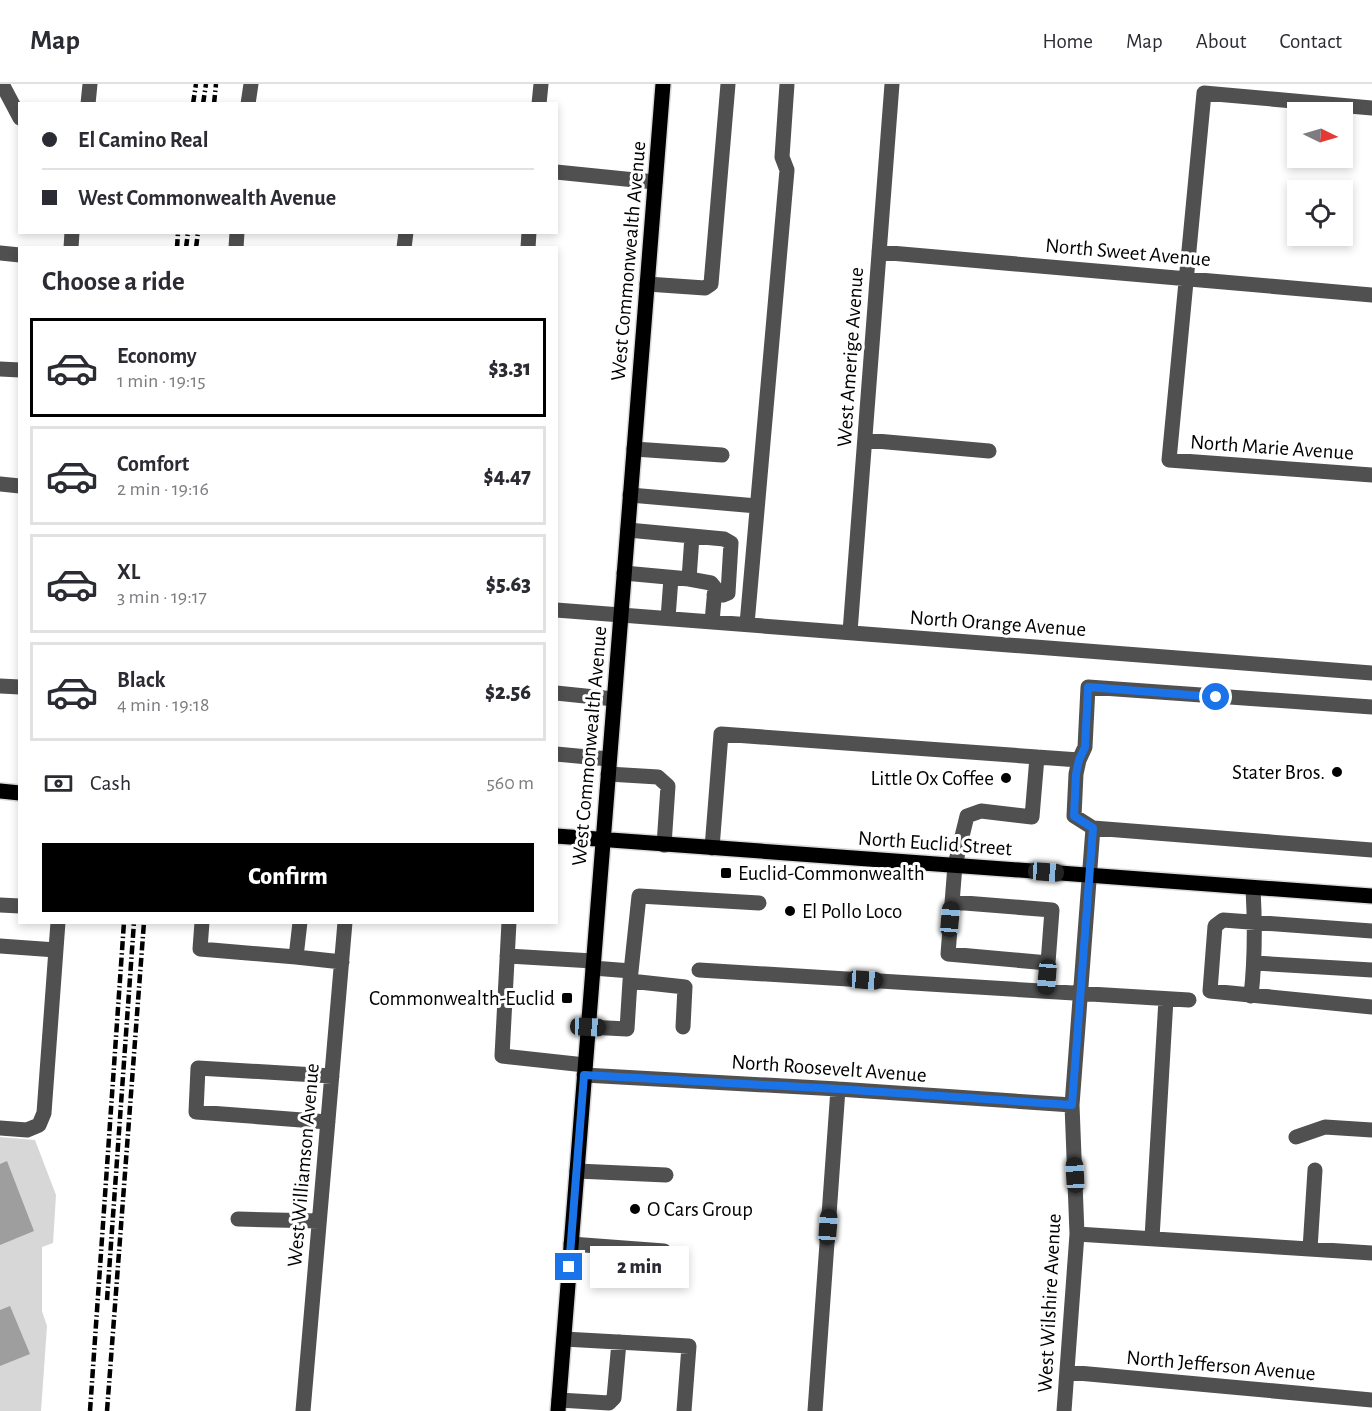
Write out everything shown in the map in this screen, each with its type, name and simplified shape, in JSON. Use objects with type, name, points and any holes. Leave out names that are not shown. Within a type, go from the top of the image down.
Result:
[{"type":"main road","name":"West Commonwealth Avenue","points":[[559,1406],[663,84]]},
{"type":"main road","points":[[0,791],[18,793]]},
{"type":"main road","name":"North Euclid Street","points":[[558,836],[1372,896]]},
{"type":"street","points":[[2,84],[18,114]]},
{"type":"street","points":[[88,102],[90,84]]},
{"type":"street","points":[[248,102],[251,84]]},
{"type":"street","points":[[539,102],[541,84]]},
{"type":"street","points":[[647,284],[705,288],[711,284],[728,84]]},
{"type":"street","points":[[747,624],[787,170],[782,157],[788,84]]},
{"type":"street","name":"West Amerige Avenue","points":[[850,632],[892,84]]},
{"type":"street","points":[[1188,278],[1204,93],[1372,108]]},
{"type":"street","points":[[558,172],[655,182]]},
{"type":"street","name":"North Sweet Avenue","points":[[879,252],[1372,295]]},
{"type":"street","points":[[0,253],[18,255]]},
{"type":"street","name":"North Marie Avenue","points":[[1188,278],[1169,460],[1372,475]]},
{"type":"street","points":[[0,369],[18,370]]},
{"type":"street","points":[[865,440],[989,450]]},
{"type":"street","points":[[634,449],[722,455]]},
{"type":"street","points":[[0,484],[18,486]]},
{"type":"street","points":[[630,495],[757,506]]},
{"type":"street","points":[[628,530],[724,539],[731,543],[728,592],[723,595],[714,595]]},
{"type":"street","points":[[689,579],[692,536]]},
{"type":"street","points":[[624,573],[711,583],[715,588],[712,622]]},
{"type":"street","points":[[668,618],[671,578]]},
{"type":"street","name":"North Orange Avenue","points":[[558,610],[1372,673]]},
{"type":"street","points":[[0,686],[18,687]]},
{"type":"street","points":[[1372,707],[1088,687],[1085,747],[1079,760],[1074,816],[1093,828],[1372,850]]},
{"type":"street","points":[[558,693],[614,699]]},
{"type":"street","points":[[711,848],[721,734],[1079,760]]},
{"type":"street","points":[[558,754],[658,777],[668,786],[664,845]]},
{"type":"street","points":[[1037,757],[1032,817],[981,811],[967,816],[955,865],[948,954],[1048,963]]},
{"type":"street","name":"West Wilshire Avenue","points":[[1064,1411],[1077,1234],[1072,1105],[1093,828]]},
{"type":"street","points":[[1251,996],[1255,963],[1253,888]]},
{"type":"street","points":[[588,1027],[627,1029],[639,896],[759,903]]},
{"type":"street","points":[[952,902],[1052,910],[1046,992]]},
{"type":"street","points":[[0,905],[18,906]]},
{"type":"street","points":[[1372,931],[1223,920],[1215,926],[1210,991],[1372,1007]]},
{"type":"street","points":[[0,1128],[27,1130],[39,1125],[44,1113],[58,924]]},
{"type":"street","points":[[202,924],[200,949],[342,962]]},
{"type":"street","points":[[296,957],[300,924]]},
{"type":"street","name":"West Williamson Avenue","points":[[303,1411],[345,924]]},
{"type":"street","points":[[509,924],[507,956],[593,964],[631,976],[684,987],[683,1027]]},
{"type":"street","points":[[0,946],[56,950]]},
{"type":"street","name":"North Roosevelt Avenue","points":[[507,956],[502,1056],[585,1070],[1072,1105]]},
{"type":"street","points":[[1255,963],[1372,970]]},
{"type":"street","points":[[699,970],[1189,1000]]},
{"type":"street","points":[[1152,1238],[1166,999]]},
{"type":"street","points":[[328,1122],[196,1112],[198,1068],[332,1076]]},
{"type":"street","points":[[815,1411],[838,1089]]},
{"type":"street","points":[[1296,1137],[1325,1127],[1372,1130]]},
{"type":"street","points":[[1310,1249],[1315,1170]]},
{"type":"street","points":[[577,1172],[666,1175]]},
{"type":"street","points":[[238,1219],[320,1221]]},
{"type":"street","points":[[1077,1234],[1372,1253]]},
{"type":"street","points":[[571,1244],[664,1251]]},
{"type":"street","points":[[564,1339],[689,1346],[684,1411]]},
{"type":"street","points":[[559,1406],[609,1403],[614,1398],[620,1342]]},
{"type":"street","name":"North Jefferson Avenue","points":[[1067,1372],[1372,1400]]},
{"type":"shaded area","points":[[0,1137],[35,1140],[56,1195],[53,1243],[42,1247],[42,1311],[47,1326],[41,1411],[0,1411]]},
{"type":"shaded area","points":[[7,1161],[34,1231],[0,1245],[0,1164]]},
{"type":"shaded area","points":[[10,1306],[30,1354],[0,1366],[0,1310]]},
{"type":"railway","points":[[193,102],[196,84]]},
{"type":"railway","points":[[203,102],[206,84]]},
{"type":"railway","points":[[214,102],[216,84]]},
{"type":"railway","points":[[177,246],[178,234]]},
{"type":"railway","points":[[186,246],[188,234]]},
{"type":"railway","points":[[196,246],[198,234]]},
{"type":"railway","points":[[90,1411],[124,924]]},
{"type":"railway","points":[[107,1300],[134,924]]},
{"type":"railway","points":[[107,1411],[144,924]]},
{"type":"place","name":"Stater Bros.","points":[[1337,772]]},
{"type":"place","name":"Little Ox Coffee","points":[[1006,778]]},
{"type":"place","name":"Euclid-Commonwealth","points":[[726,873]]},
{"type":"place","name":"El Pollo Loco","points":[[790,911]]},
{"type":"place","name":"Commonwealth-Euclid","points":[[567,998]]},
{"type":"place","name":"O Cars Group","points":[[635,1209]]},
{"type":"route","points":[[569,1267],[584,1075],[1072,1105],[1093,828],[1074,816],[1076,774],[1085,747],[1088,687],[1216,697]]}]
